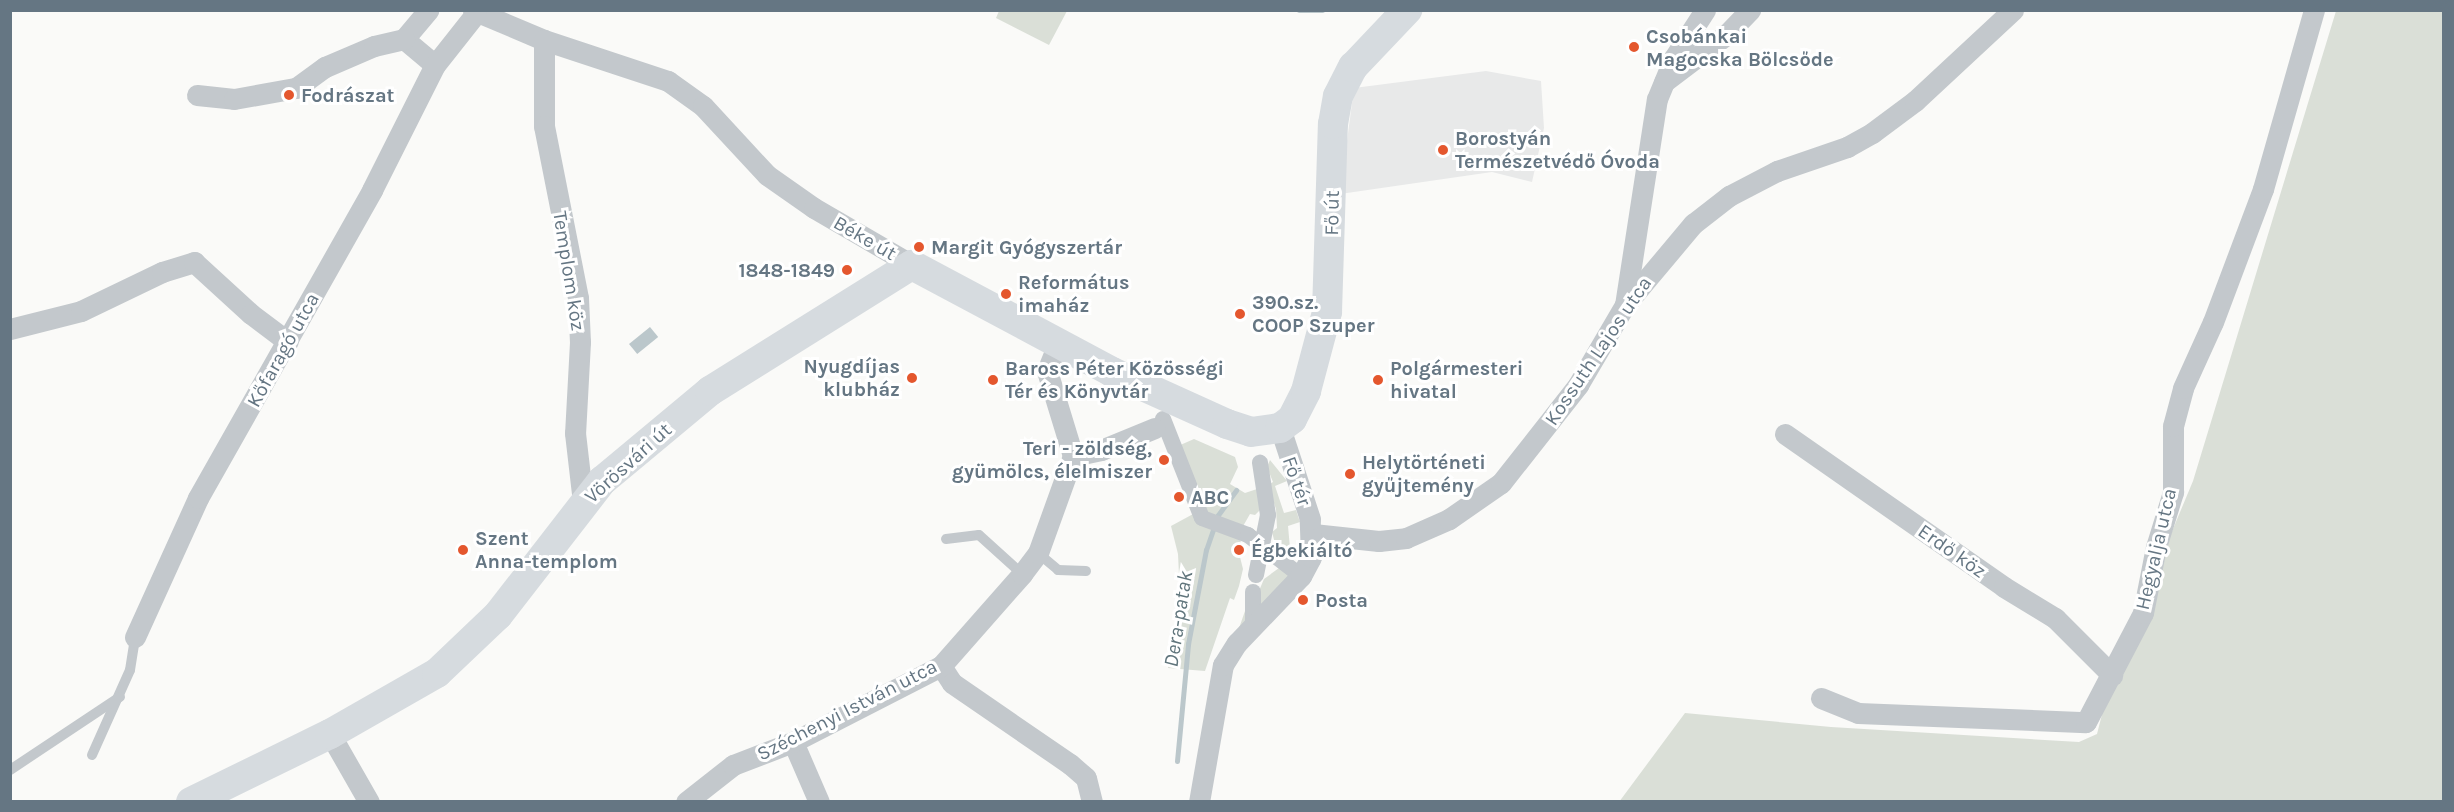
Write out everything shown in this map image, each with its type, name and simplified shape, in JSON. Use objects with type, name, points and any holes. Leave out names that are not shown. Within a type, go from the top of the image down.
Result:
[{"type":"main road","name":"Fő út","points":[[1280,428],[1292,419],[1306,391],[1316,363],[1327,312],[1333,124],[1338,96],[1353,67],[1407,10]]},
{"type":"main road","name":"Béke út","points":[[912,265],[1058,344],[1166,417],[1251,432],[1280,428]]},
{"type":"main road","name":"Vörösvári út","points":[[191,801],[330,734],[437,673],[480,634],[516,593],[602,481],[710,392],[912,265]]},
{"type":"street","points":[[197,95],[234,99],[296,88],[325,67],[374,46],[404,39],[428,10]]},
{"type":"street","points":[[1625,305],[1648,139],[1664,82],[1688,35],[1705,10]]},
{"type":"street","points":[[1664,82],[1726,35],[1750,10]]},
{"type":"street","name":"Kossuth Lajos utca","points":[[1313,534],[1379,541],[1406,538],[1439,525],[1500,483],[1535,444],[1578,385],[1625,305],[1702,217],[1729,196],[1777,171],[1847,147],[1872,133],[1915,101],[2013,10]]},
{"type":"street","name":"Hegyalja utca","points":[[1821,698],[1858,713],[2009,717],[2074,724],[2085,722],[2143,613],[2156,547],[2173,492],[2173,426],[2183,388],[2213,322],[2263,189],[2314,10]]},
{"type":"street","name":"Béke út","points":[[474,12],[544,40],[639,69],[683,90],[767,175],[814,208],[912,265]]},
{"type":"street","name":"Kőfaragó utca","points":[[135,638],[198,498],[288,342],[427,89],[435,65],[474,12]]},
{"type":"street","points":[[404,39],[435,65]]},
{"type":"street","name":"Templom köz","points":[[544,40],[544,126],[578,298],[580,342],[575,433],[584,502]]},
{"type":"street","points":[[10,329],[81,311],[162,272],[194,262],[288,342]]},
{"type":"street","points":[[1058,344],[1047,371],[1073,456],[1101,450],[1166,417],[1198,510],[1208,520],[1248,535],[1301,576]]},
{"type":"street","name":"Fő tér","points":[[1280,428],[1313,534]]},
{"type":"street","name":"Erdő köz","points":[[1785,434],[2004,587],[2055,618],[2112,675]]},
{"type":"street","name":"Széchenyi István utca","points":[[686,801],[733,765],[793,742],[941,666],[1038,553],[1073,456]]},
{"type":"street","points":[[1253,628],[1255,583],[1268,507],[1259,477],[1260,463]]},
{"type":"street","points":[[1199,801],[1223,665],[1233,647],[1301,576],[1311,557],[1313,534]]},
{"type":"street","points":[[941,666],[952,683],[1061,756],[1086,778],[1092,801]]},
{"type":"street","points":[[330,734],[369,801]]},
{"type":"street","points":[[793,742],[819,801]]},
{"type":"lane","points":[[946,539],[979,535],[1022,574]]},
{"type":"lane","points":[[1038,553],[1058,570],[1086,571]]},
{"type":"lane","points":[[92,755],[120,697],[130,670],[135,638]]},
{"type":"lane","points":[[10,770],[120,697]]},
{"type":"shaded area","points":[[999,10],[1067,11],[1049,45],[996,18]]},
{"type":"shaded area","points":[[2336,11],[2443,11],[2443,801],[1619,802],[1685,713],[1831,727],[2079,742],[2097,734],[2112,675],[2193,481]]},
{"type":"shaded area","name":"Borostyán Természetvédő Óvoda","points":[[1486,71],[1541,81],[1544,128],[1532,182],[1492,172],[1340,194],[1354,88]]},
{"type":"shaded area","points":[[650,327],[658,337],[637,354],[629,344]]},
{"type":"shaded area","points":[[1194,439],[1235,457],[1238,467],[1230,484],[1245,493],[1257,489],[1264,506],[1255,515],[1250,514],[1242,528],[1209,518],[1178,446]]},
{"type":"shaded area","points":[[1270,460],[1287,481],[1275,486],[1284,513],[1296,510],[1300,522],[1288,526],[1290,548],[1287,560],[1278,555],[1272,532],[1277,528],[1276,509],[1268,485],[1273,482],[1267,467]]},
{"type":"shaded area","points":[[1195,513],[1239,535],[1244,555],[1240,557],[1243,569],[1239,586],[1234,600],[1230,598],[1205,671],[1168,668],[1180,596],[1178,554],[1171,526]]},
{"type":"shaded area","points":[[1279,568],[1293,576],[1238,631],[1252,591],[1258,593],[1264,579]]},
{"type":"waterway","points":[[1299,10],[1322,10]]},
{"type":"waterway","name":"Dera-patak","points":[[1177,761],[1188,644],[1206,550],[1218,515],[1236,490]]},
{"type":"place","name":"Csobánkai Magocska Bölcsőde","points":[[1634,47]]},
{"type":"place","name":"Fodrászat","points":[[289,95]]},
{"type":"place","name":"Borostyán Természetvédő Óvoda","points":[[1443,150]]},
{"type":"place","name":"Margit Gyógyszertár","points":[[919,247]]},
{"type":"place","name":"1848-1849","points":[[847,270]]},
{"type":"place","name":"Református imaház","points":[[1006,294]]},
{"type":"place","name":"390.sz. COOP Szuper","points":[[1240,314]]},
{"type":"place","name":"Nyugdíjas klubház","points":[[912,378]]},
{"type":"place","name":"Baross Péter Közösségi Tér és Könyvtár","points":[[993,380]]},
{"type":"place","name":"Polgármesteri hivatal","points":[[1378,380]]},
{"type":"place","name":"Teri - zöldség, gyümölcs, élelmiszer","points":[[1164,460]]},
{"type":"place","name":"Helytörténeti gyűjtemény","points":[[1350,474]]},
{"type":"place","name":"ABC","points":[[1179,497]]},
{"type":"place","name":"Szent Anna-templom","points":[[463,550]]},
{"type":"place","name":"Égbekiáltó","points":[[1239,550]]},
{"type":"place","name":"Posta","points":[[1303,600]]}]
